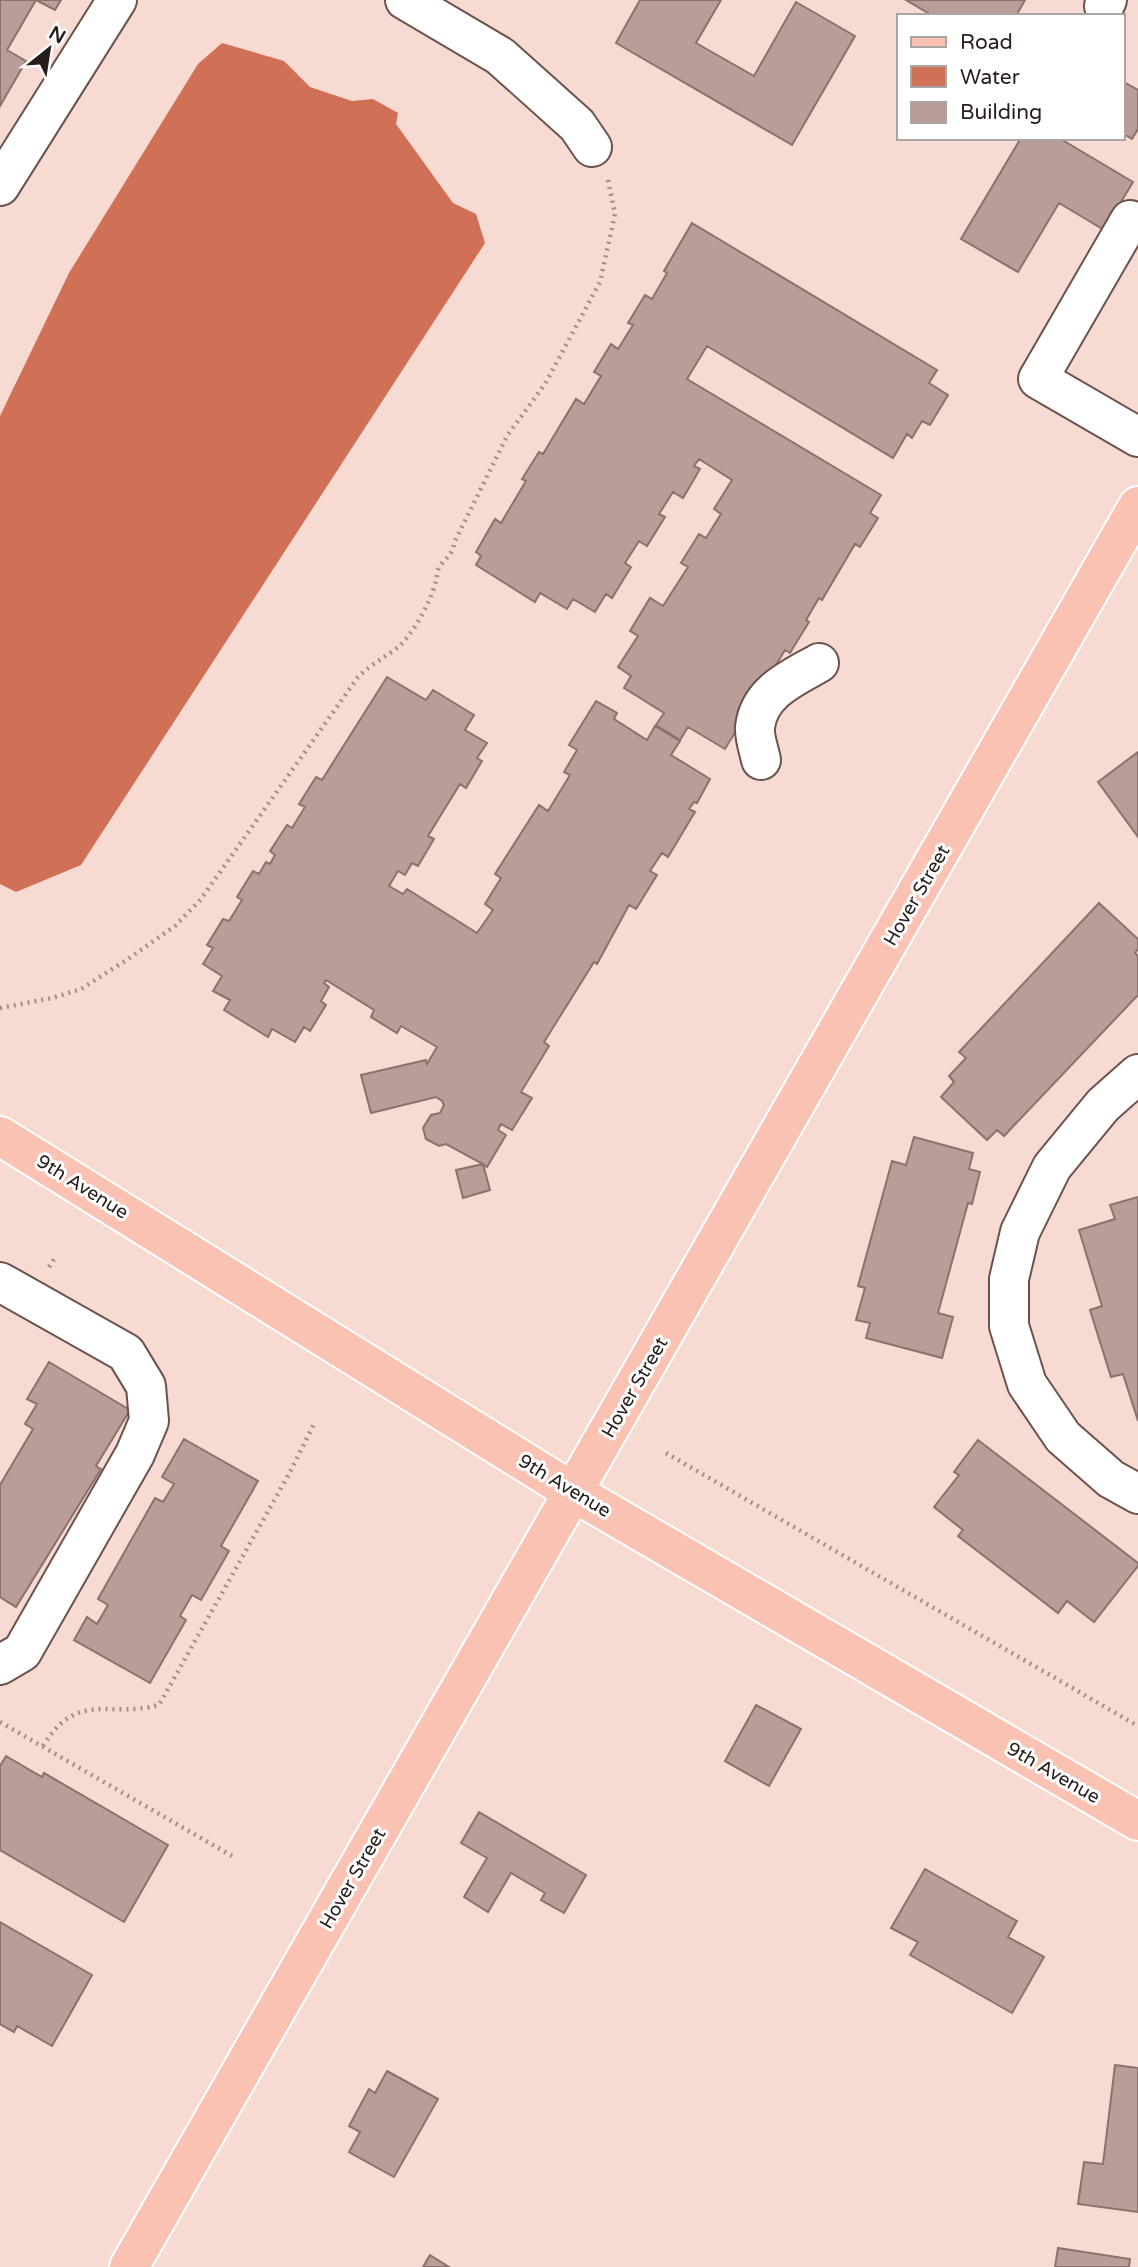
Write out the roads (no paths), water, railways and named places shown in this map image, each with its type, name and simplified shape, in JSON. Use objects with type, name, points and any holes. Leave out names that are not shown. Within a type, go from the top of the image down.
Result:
[{"type":"main road","name":"Hover Street","points":[[129,2267],[1138,506]]},
{"type":"main road","name":"9th Avenue","points":[[0,1136],[573,1492],[1138,1821]]},
{"type":"street","points":[[0,186],[117,0]]},
{"type":"street","points":[[405,0],[500,57],[577,125],[592,147]]},
{"type":"street","points":[[1138,224],[1130,220],[1038,379],[1138,437]]},
{"type":"street","points":[[761,760],[755,727],[765,698],[786,681],[819,663]]},
{"type":"street","points":[[1138,1074],[1103,1105],[1052,1167],[1020,1231],[1009,1279],[1009,1325],[1027,1384],[1063,1437],[1111,1479],[1138,1494]]},
{"type":"street","points":[[0,1282],[126,1353],[146,1386],[149,1421],[135,1454],[22,1653],[0,1665]]},
{"type":"water","points":[[222,43],[284,61],[310,87],[352,101],[373,99],[398,113],[396,124],[453,203],[476,214],[485,243],[81,865],[16,892],[0,884],[0,416],[69,273],[198,64]]}]
